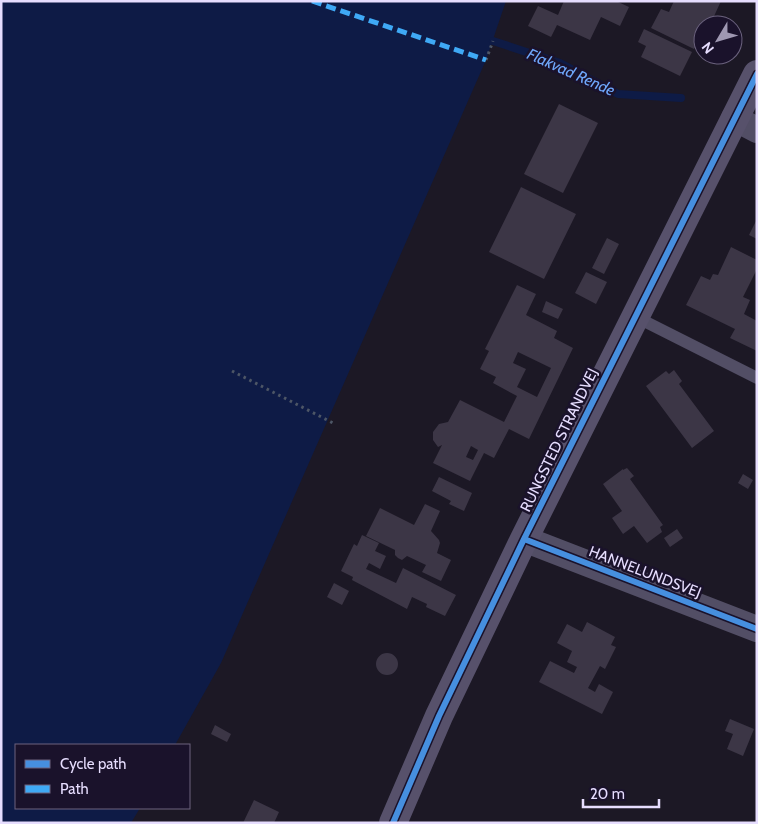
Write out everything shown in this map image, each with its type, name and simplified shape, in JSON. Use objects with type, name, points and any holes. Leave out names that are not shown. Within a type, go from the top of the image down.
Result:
[{"type":"main road","name":"RUNGSTED STRANDVEJ","points":[[393,823],[439,716],[634,316],[745,124],[757,74]]},
{"type":"street","name":"HANNELUNDSVEJ","points":[[524,539],[757,628]]},
{"type":"lane","points":[[634,316],[757,378]]},
{"type":"path","points":[[486,60],[493,41]]},
{"type":"path","points":[[232,371],[333,423]]},
{"type":"water","points":[[1,1],[506,1],[486,60],[221,663],[176,744],[15,744],[15,809],[139,809],[131,823],[1,823]]},
{"type":"building","points":[[564,1],[616,1],[629,7],[620,26],[601,17],[590,40],[557,25],[551,37],[528,26],[538,6],[558,15]]},
{"type":"building","points":[[674,1],[721,1],[715,15],[693,15],[693,49],[651,28],[661,9],[669,12]]},
{"type":"building","points":[[644,29],[692,52],[680,76],[641,57],[646,46],[638,42]]},
{"type":"building","points":[[559,104],[598,123],[563,193],[524,174]]},
{"type":"building","points":[[521,187],[576,214],[544,279],[489,252]]},
{"type":"building","points":[[757,219],[757,239],[749,235]]},
{"type":"building","points":[[607,238],[619,244],[604,274],[592,268]]},
{"type":"building","points":[[731,247],[757,260],[757,269],[743,297],[750,300],[744,314],[757,321],[757,351],[730,338],[735,329],[686,305],[701,276],[710,280],[713,274],[718,275]]},
{"type":"building","points":[[586,272],[607,282],[596,304],[575,293]]},
{"type":"building","points":[[517,285],[536,294],[526,315],[557,331],[554,338],[573,348],[529,439],[509,429],[494,458],[484,453],[470,481],[433,463],[442,445],[438,447],[433,440],[433,432],[439,424],[448,422],[460,400],[504,422],[517,396],[493,383],[496,377],[480,369],[489,351],[485,349]],"holes":[[[518,352],[551,368],[537,397],[517,387],[526,369],[513,363]],[[471,446],[478,450],[473,460],[466,457]]]},
{"type":"building","points":[[546,301],[563,309],[558,319],[542,312]]},
{"type":"building","points":[[674,370],[682,381],[679,384],[714,431],[692,448],[646,386],[666,371],[669,374]]},
{"type":"building","points":[[627,468],[634,476],[630,479],[663,525],[660,527],[662,532],[647,543],[634,526],[623,534],[612,518],[622,511],[603,484]]},
{"type":"building","points":[[743,474],[753,480],[748,489],[738,483]]},
{"type":"building","points":[[439,477],[472,493],[464,511],[449,504],[451,501],[432,491]]},
{"type":"building","points":[[425,504],[440,511],[431,531],[440,543],[437,553],[451,560],[441,581],[422,572],[426,565],[407,556],[402,560],[395,555],[395,550],[366,536],[380,508],[414,525]]},
{"type":"building","points":[[677,529],[683,538],[670,547],[664,538]]},
{"type":"building","points":[[362,535],[379,543],[375,551],[386,556],[380,569],[369,563],[366,569],[396,583],[403,568],[456,595],[445,616],[426,607],[427,604],[412,597],[407,609],[352,580],[353,577],[341,571],[354,544],[357,546]]},
{"type":"building","points":[[334,583],[349,591],[342,605],[327,597]]},
{"type":"building","points":[[587,622],[615,637],[611,645],[616,647],[605,669],[600,666],[588,688],[595,692],[599,684],[613,692],[602,714],[539,682],[550,661],[574,673],[577,667],[567,662],[572,651],[557,643],[567,624],[582,632]]},
{"type":"building","points":[[383,653],[391,653],[398,660],[398,668],[391,675],[383,675],[376,668],[376,660]]},
{"type":"building","points":[[730,719],[754,729],[743,756],[727,749],[733,734],[725,731]]},
{"type":"building","points":[[215,725],[231,734],[227,742],[211,734]]},
{"type":"building","points":[[254,800],[279,812],[274,823],[243,823]]},
{"type":"waterway","name":"Flakvad Rende","points":[[493,41],[560,63],[618,94],[681,98]]},
{"type":"marked path","points":[[312,1],[486,60]]},
{"type":"cycle path","points":[[393,823],[439,716],[524,539],[757,74]]},
{"type":"cycle path","points":[[524,539],[757,629]]}]
